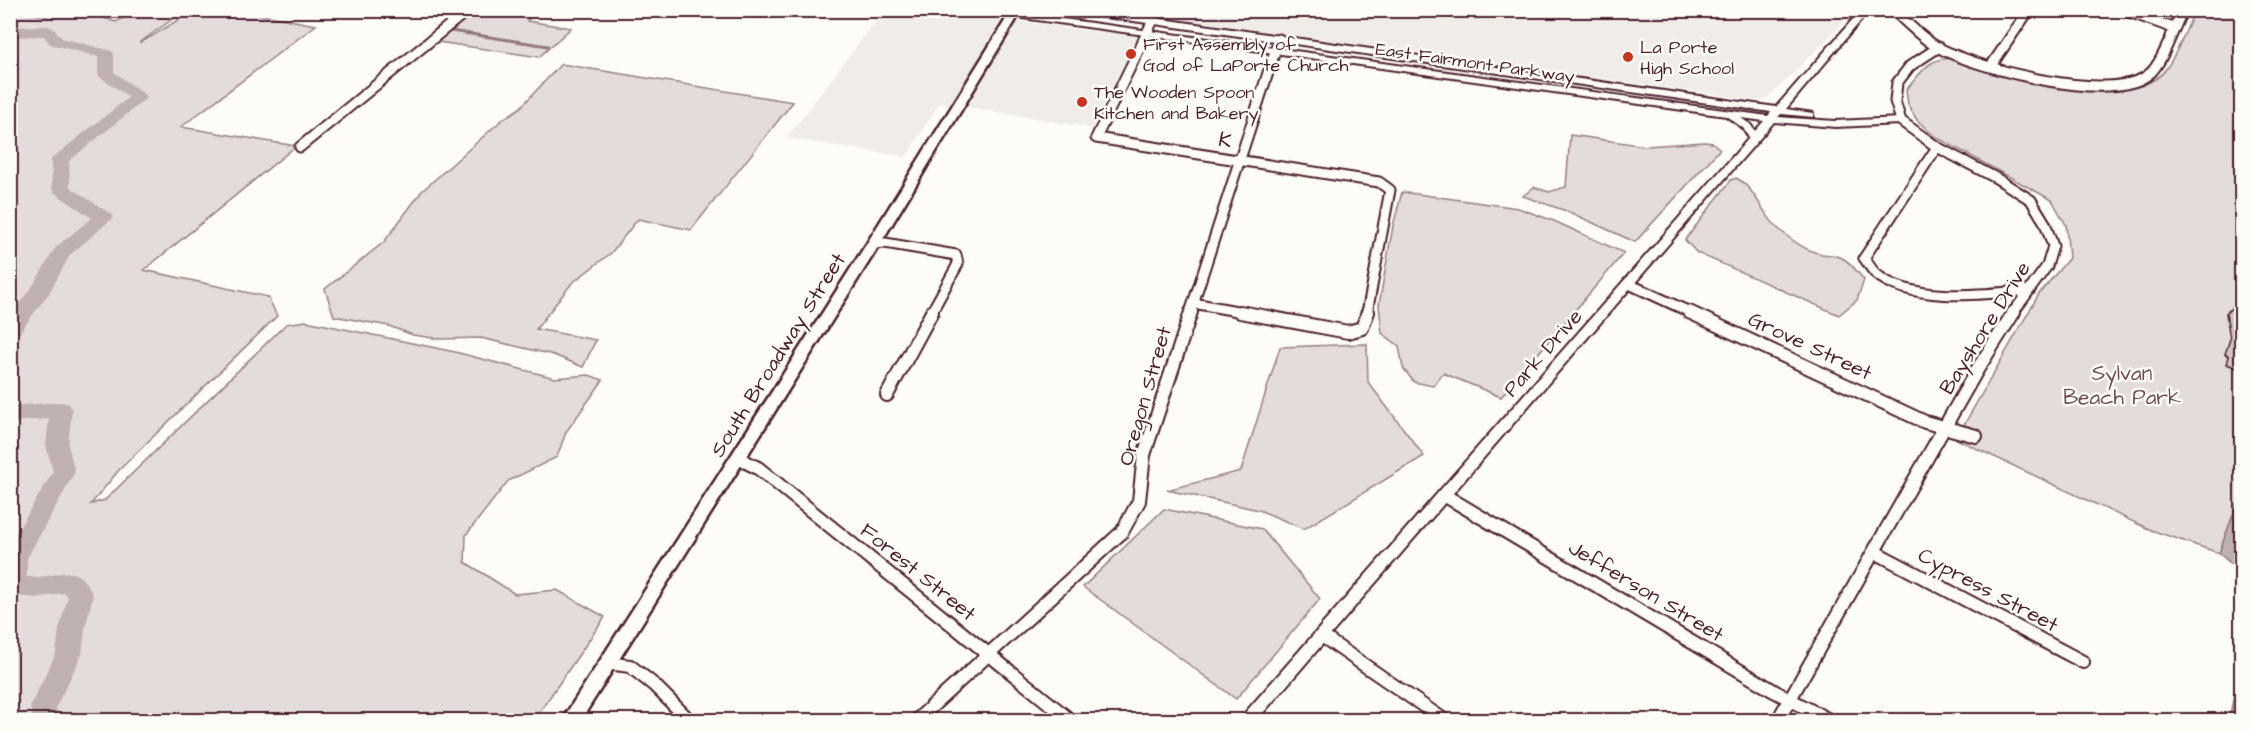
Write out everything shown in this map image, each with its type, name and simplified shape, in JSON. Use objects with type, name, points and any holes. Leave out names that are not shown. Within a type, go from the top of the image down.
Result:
[{"type":"main road","points":[[989,10],[1016,12]]},
{"type":"main road","name":"South Broadway Street","points":[[571,720],[873,244],[1016,12]]},
{"type":"street","points":[[300,147],[468,10]]},
{"type":"street","name":"East Fairmont Parkway","points":[[1077,10],[1859,122]]},
{"type":"street","points":[[1148,33],[1158,10]]},
{"type":"street","name":"Park Drive","points":[[1248,720],[1866,10]]},
{"type":"street","points":[[1893,10],[1939,47],[1991,66],[2064,84],[2089,86],[2130,82],[2150,74],[2183,10]]},
{"type":"street","points":[[1991,66],[2029,10]]},
{"type":"street","points":[[2123,10],[2173,28]]},
{"type":"street","name":"East Fairmont Parkway","points":[[1016,12],[1427,73],[1769,119],[1835,124],[1901,121]]},
{"type":"street","name":"K","points":[[1148,33],[1096,138],[1379,182],[1390,190],[1366,321],[1362,328],[1348,332],[1193,303]]},
{"type":"street","name":"Oregon Street","points":[[917,720],[1122,532],[1139,501],[1144,455],[1279,39]]},
{"type":"street","points":[[1901,121],[1895,101],[1897,83],[1910,66],[1939,47]]},
{"type":"street","points":[[1427,73],[1431,60]]},
{"type":"street","points":[[1790,97],[1797,107],[1815,116]]},
{"type":"street","points":[[1720,112],[1740,121],[1750,129],[1754,137]]},
{"type":"street","name":"Bayshore Drive","points":[[1778,720],[1977,370],[2047,266],[2053,246],[2041,213],[2031,200],[2017,190],[1937,147],[1901,121]]},
{"type":"street","points":[[1937,147],[1864,258],[1869,269],[1884,280],[1912,289],[1937,293],[1964,295],[2030,290]]},
{"type":"street","points":[[873,244],[885,243],[956,255],[958,264],[887,395]]},
{"type":"street","name":"Grove Street","points":[[1629,284],[1925,422],[1976,436]]},
{"type":"street","name":"Forest Street","points":[[738,458],[758,468],[1070,720]]},
{"type":"street","name":"Jefferson Street","points":[[1444,495],[1829,720]]},
{"type":"street","name":"Cypress Street","points":[[1875,552],[2083,662]]},
{"type":"street","points":[[1322,636],[1444,720]]},
{"type":"street","points":[[607,663],[630,666],[654,685],[689,720]]},
{"type":"shaded area","name":"La Porte High School","points":[[1165,10],[1855,11],[1769,97],[1761,101],[1162,17]]},
{"type":"shaded area","points":[[883,11],[940,11],[1138,37],[1092,128],[940,102],[906,157],[787,138]]},
{"type":"shaded area","points":[[2239,499],[2242,500],[2241,573],[2219,553]]},
{"type":"shaded area","points":[[2241,659],[2241,720],[2229,720]]},
{"type":"green space","points":[[208,9],[239,11],[316,25],[181,127],[296,146],[144,270],[268,297],[277,316],[119,470],[91,504],[105,500],[286,324],[306,321],[455,352],[555,378],[589,375],[603,380],[566,432],[557,457],[508,481],[466,535],[465,562],[515,594],[557,590],[605,617],[534,720],[11,720],[10,11],[47,16],[55,12],[72,10],[116,22],[136,11],[184,11],[139,43],[191,13]]},
{"type":"green space","points":[[471,11],[531,16],[527,21],[571,28],[539,57],[438,42],[436,39]]},
{"type":"green space","name":"Sylvan Beach Park","points":[[2195,11],[2241,11],[2242,500],[2239,499],[2219,553],[2151,530],[1956,439],[2039,294],[2069,258],[2066,225],[2052,200],[1934,136],[1917,120],[1908,105],[1906,90],[1927,66],[1947,59],[1957,59],[2035,80],[2097,90],[2125,89],[2149,83],[2166,69]]},
{"type":"green space","points":[[561,64],[793,102],[691,230],[638,219],[611,253],[572,283],[536,329],[596,340],[583,367],[554,355],[481,338],[440,339],[413,335],[389,326],[334,316],[325,289],[384,242],[422,191],[503,119],[520,108]]},
{"type":"green space","points":[[1570,135],[1646,146],[1705,142],[1713,143],[1720,149],[1635,242],[1569,212],[1523,196],[1534,187],[1549,192],[1566,187]]},
{"type":"green space","points":[[1736,178],[1749,188],[1769,218],[1790,238],[1811,251],[1833,255],[1847,261],[1852,266],[1864,280],[1857,300],[1839,315],[1697,253],[1685,240],[1731,180]]},
{"type":"green space","points":[[1402,192],[1518,208],[1554,221],[1624,253],[1501,397],[1443,373],[1433,386],[1414,382],[1403,368],[1399,346],[1382,333],[1379,305],[1393,226]]},
{"type":"green space","points":[[1367,344],[1368,382],[1424,456],[1304,529],[1259,510],[1167,490],[1241,471],[1280,347]]},
{"type":"green space","points":[[1164,509],[1262,529],[1320,599],[1236,699],[1083,587]]},
{"type":"building","points":[[2241,305],[2241,370],[2227,364],[2229,356],[2225,354],[2230,339],[2226,313]]},
{"type":"waterway","points":[[10,32],[48,31],[56,41],[106,54],[106,74],[140,97],[60,159],[61,189],[104,218],[63,251],[42,288],[10,331]]},
{"type":"waterway","points":[[451,31],[548,46]]},
{"type":"waterway","points":[[10,414],[61,410],[57,445],[64,472],[15,557],[15,586],[36,588],[71,582],[81,595],[72,629],[69,654],[43,707],[46,720]]},
{"type":"place","name":"First Assembly of God of LaPorte Church","points":[[1131,54]]},
{"type":"place","name":"La Porte High School","points":[[1628,57]]},
{"type":"place","name":"The Wooden Spoon Kitchen and Bakery","points":[[1082,102]]}]
